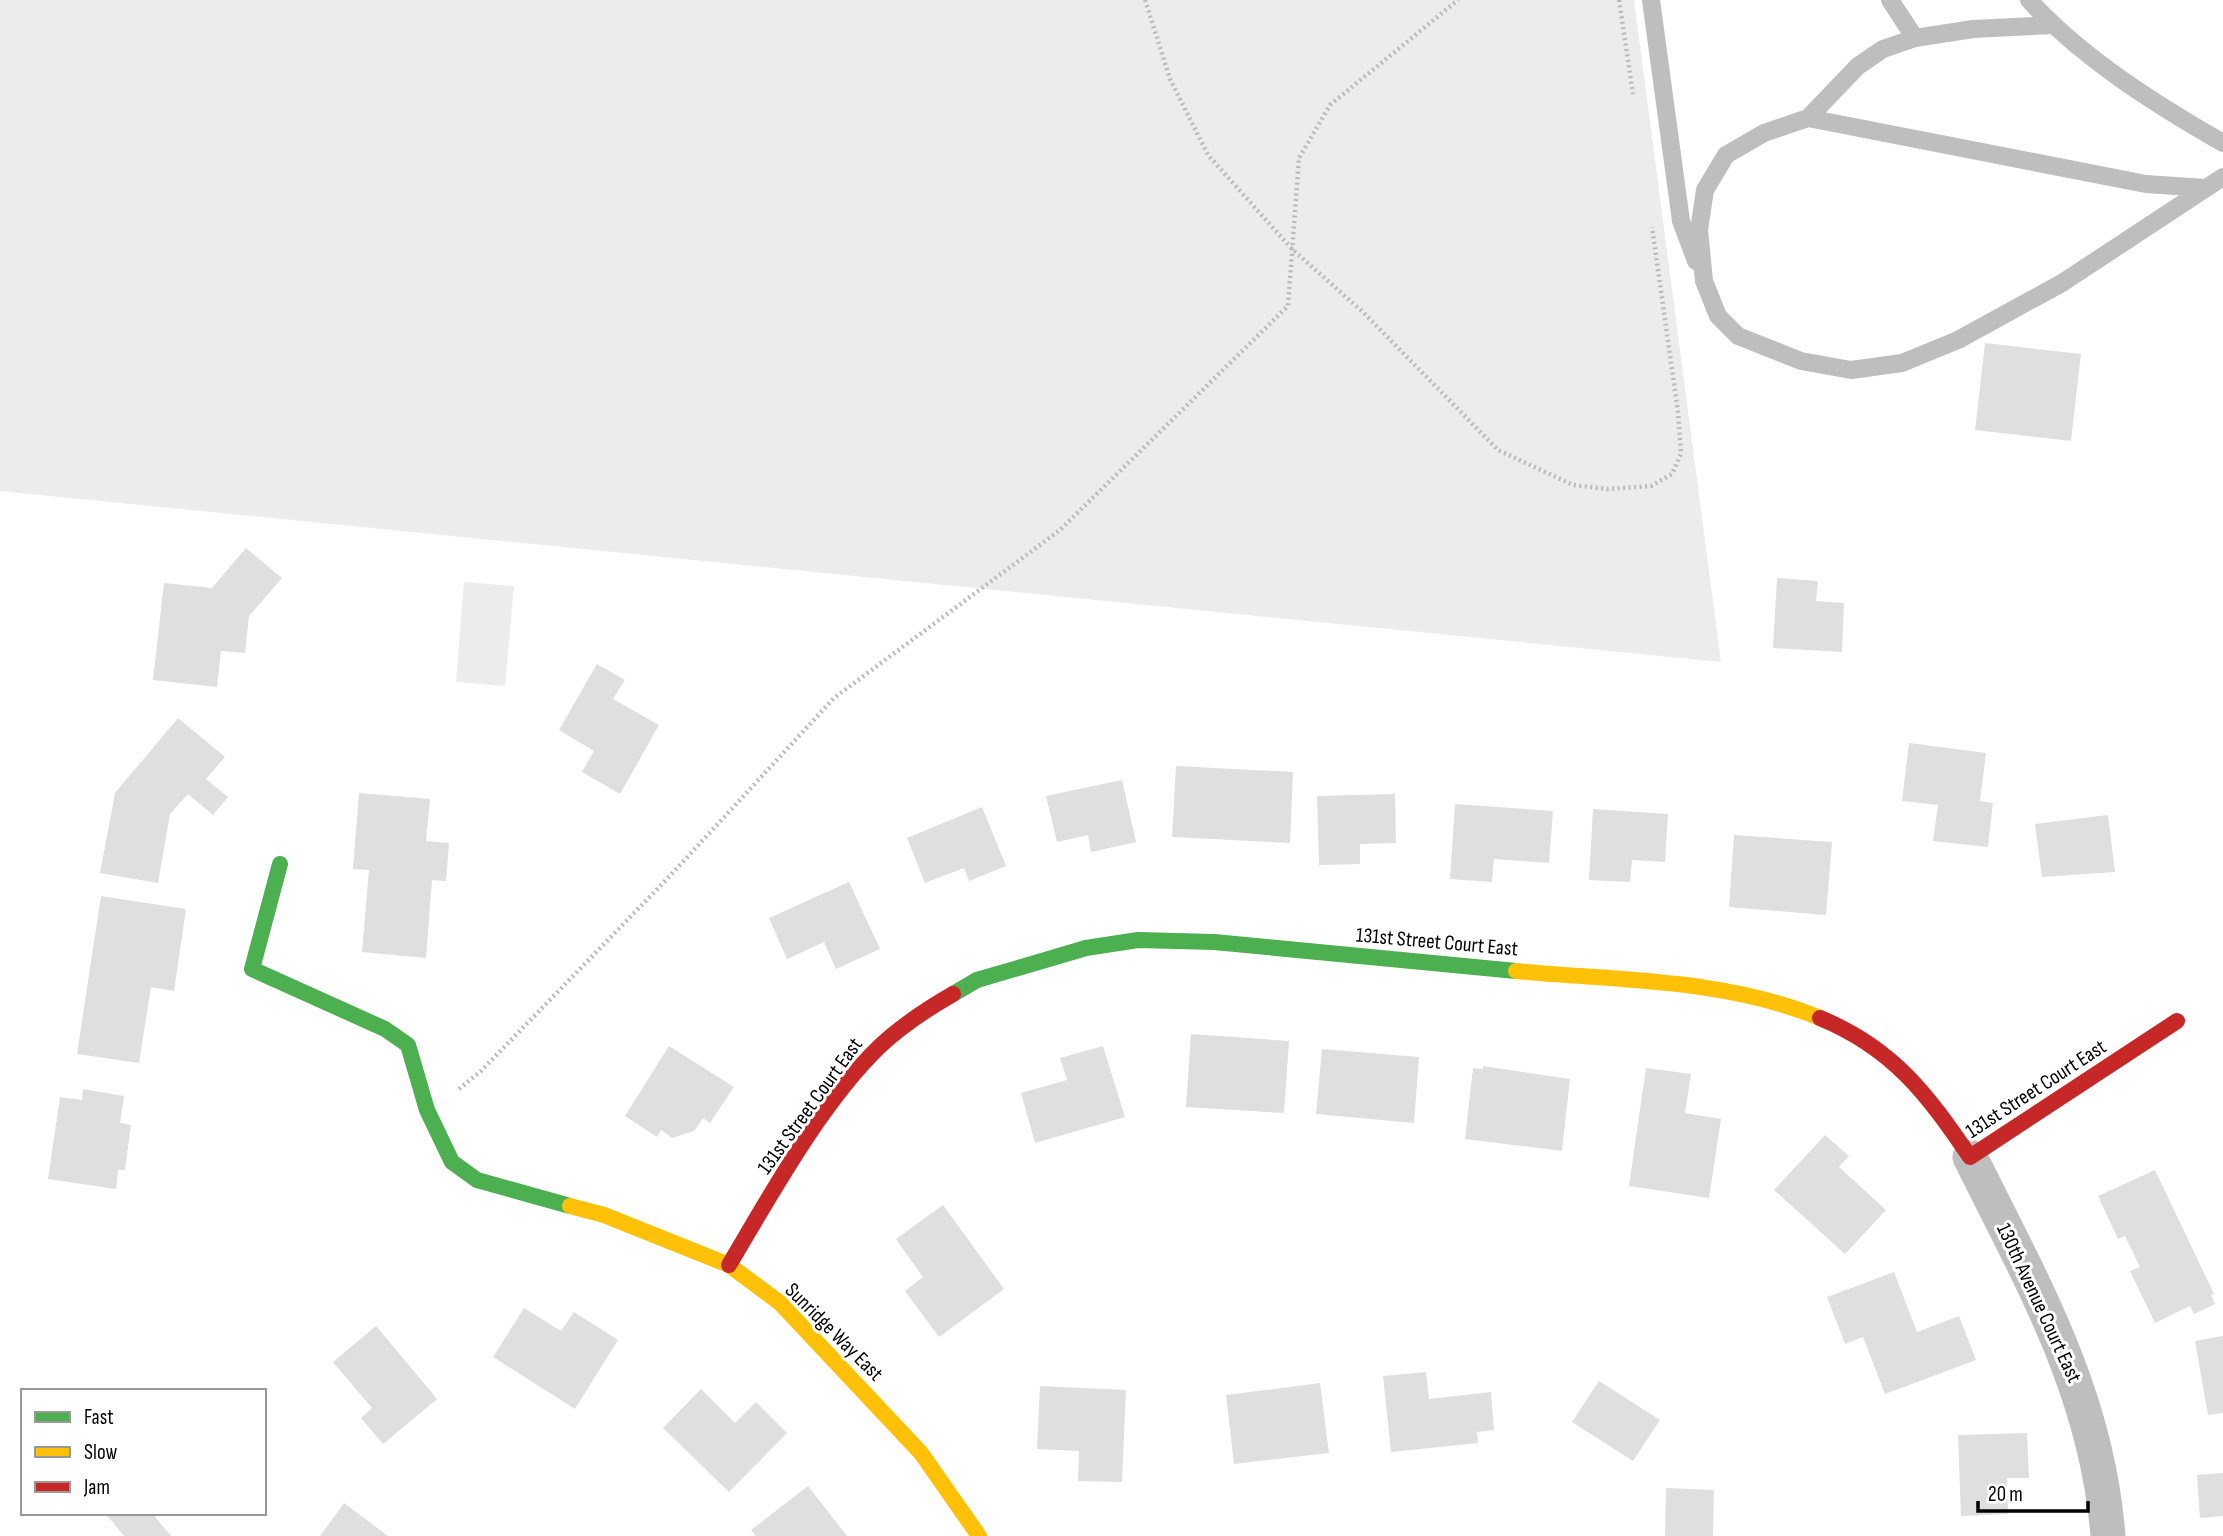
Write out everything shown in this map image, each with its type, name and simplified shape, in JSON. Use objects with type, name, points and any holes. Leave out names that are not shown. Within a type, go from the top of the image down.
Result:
[{"type":"street","name":"Sunridge Way East","points":[[280,864],[252,969],[385,1029],[408,1045],[429,1114],[452,1162],[477,1180],[604,1215],[729,1265],[780,1303],[921,1452],[979,1536]]},
{"type":"street","name":"131st Street Court East","points":[[729,1265],[784,1172],[839,1095],[878,1048],[919,1014],[977,980],[1086,948],[1138,940],[1214,942],[1686,985],[1764,996],[1835,1023],[1880,1049],[1938,1109],[1970,1157],[2177,1021]]},
{"type":"street","name":"130th Avenue Court East","points":[[1970,1157],[2056,1331],[2077,1382],[2105,1497],[2108,1536]]},
{"type":"lane","points":[[1651,0],[1681,221],[1718,316],[1738,336],[1801,361],[1851,370],[1902,363],[1958,340],[2062,283],[2223,177]]},
{"type":"lane","points":[[1890,0],[1915,38]]},
{"type":"lane","points":[[2029,0],[2052,25],[2103,64],[2223,143]]},
{"type":"lane","points":[[1704,281],[1699,230],[1705,190],[1726,155],[1764,132],[1808,118],[1858,66],[1883,49],[1915,38],[1973,29],[2052,25]]},
{"type":"lane","points":[[1808,118],[2146,184],[2205,188]]},
{"type":"path","points":[[1145,0],[1170,79],[1208,155],[1292,249],[1363,312],[1497,450],[1573,485],[1607,489],[1651,486],[1672,474],[1681,454],[1678,412],[1651,220]]},
{"type":"path","points":[[429,1114],[488,1063],[668,878],[834,698],[1060,530],[1288,306],[1299,158],[1330,105],[1458,0]]},
{"type":"path","points":[[1619,0],[1633,96]]},
{"type":"shaded area","points":[[0,0],[1634,0],[1721,662],[0,491]]},
{"type":"shaded area","points":[[464,582],[514,586],[505,686],[456,682]]},
{"type":"building","points":[[1985,343],[2081,354],[2071,441],[1975,430]]},
{"type":"building","points":[[246,548],[282,578],[249,616],[245,653],[221,651],[217,687],[153,680],[164,583],[212,588]]},
{"type":"building","points":[[1777,578],[1818,581],[1816,601],[1844,603],[1842,652],[1773,648]]},
{"type":"building","points":[[597,664],[625,680],[613,699],[659,725],[620,794],[582,772],[594,751],[559,730]]},
{"type":"building","points":[[178,718],[225,757],[206,779],[228,797],[213,815],[188,794],[170,814],[158,883],[100,873],[115,793]]},
{"type":"building","points":[[1909,743],[1986,753],[1980,801],[1993,803],[1988,847],[1933,841],[1938,805],[1902,801]]},
{"type":"building","points":[[1176,766],[1293,772],[1290,843],[1172,837]]},
{"type":"building","points":[[1122,780],[1136,842],[1091,852],[1088,835],[1057,842],[1046,796]]},
{"type":"building","points":[[359,793],[430,799],[426,841],[449,843],[446,881],[432,880],[426,958],[362,952],[369,870],[353,869]]},
{"type":"building","points":[[1395,794],[1396,843],[1360,844],[1360,864],[1319,865],[1317,796]]},
{"type":"building","points":[[1455,804],[1553,811],[1549,863],[1494,859],[1492,882],[1450,879]]},
{"type":"building","points":[[982,807],[1006,866],[969,881],[964,868],[925,883],[907,838]]},
{"type":"building","points":[[1593,809],[1668,814],[1665,862],[1632,860],[1630,882],[1589,880]]},
{"type":"building","points":[[2108,815],[2115,872],[2042,877],[2035,824]]},
{"type":"building","points":[[1734,835],[1832,842],[1826,915],[1729,907]]},
{"type":"building","points":[[849,882],[880,949],[836,969],[824,942],[787,959],[769,918]]},
{"type":"building","points":[[101,896],[186,909],[174,991],[151,987],[139,1063],[77,1054]]},
{"type":"building","points":[[1191,1034],[1289,1041],[1284,1113],[1186,1107]]},
{"type":"building","points":[[669,1046],[734,1087],[710,1123],[703,1118],[694,1131],[672,1138],[661,1130],[657,1137],[625,1116]]},
{"type":"building","points":[[1103,1046],[1125,1117],[1035,1143],[1021,1093],[1067,1080],[1060,1058]]},
{"type":"building","points":[[1322,1049],[1419,1057],[1414,1123],[1316,1114]]},
{"type":"building","points":[[1483,1066],[1570,1079],[1562,1151],[1465,1139],[1473,1068],[1483,1069]]},
{"type":"building","points":[[1646,1068],[1691,1074],[1685,1113],[1721,1119],[1709,1198],[1629,1186]]},
{"type":"building","points":[[83,1089],[124,1096],[120,1123],[131,1125],[125,1170],[118,1170],[116,1189],[48,1179],[60,1097],[82,1100]]},
{"type":"building","points":[[1825,1135],[1849,1156],[1839,1167],[1886,1210],[1845,1254],[1774,1190]]},
{"type":"building","points":[[2155,1170],[2214,1294],[2211,1295],[2215,1304],[2194,1314],[2190,1306],[2155,1323],[2130,1271],[2140,1267],[2125,1236],[2118,1239],[2098,1196]]},
{"type":"building","points":[[943,1205],[1004,1289],[939,1337],[905,1291],[923,1277],[896,1239]]},
{"type":"building","points":[[1894,1272],[1917,1332],[1959,1316],[1976,1360],[1885,1394],[1863,1337],[1845,1344],[1827,1297]]},
{"type":"building","points":[[524,1308],[561,1331],[574,1312],[618,1340],[575,1409],[493,1357]]},
{"type":"building","points":[[376,1326],[437,1399],[383,1444],[361,1418],[372,1408],[333,1362]]},
{"type":"building","points":[[2223,1336],[2223,1413],[2208,1415],[2195,1341]]},
{"type":"building","points":[[1426,1372],[1429,1399],[1491,1392],[1494,1430],[1477,1432],[1478,1443],[1391,1452],[1383,1376]]},
{"type":"building","points":[[1599,1381],[1660,1420],[1633,1461],[1572,1422]]},
{"type":"building","points":[[1320,1383],[1329,1453],[1234,1464],[1226,1395]]},
{"type":"building","points":[[1040,1386],[1126,1390],[1122,1482],[1078,1481],[1079,1451],[1037,1449]]},
{"type":"building","points":[[701,1389],[735,1423],[756,1402],[787,1433],[729,1492],[663,1428]]},
{"type":"building","points":[[2027,1433],[2029,1478],[2007,1478],[2008,1514],[1961,1516],[1958,1435]]},
{"type":"building","points":[[2223,1473],[2223,1516],[2200,1518],[2197,1475]]},
{"type":"building","points":[[808,1486],[847,1536],[756,1536],[751,1530]]},
{"type":"building","points":[[1666,1488],[1714,1490],[1713,1536],[1665,1536]]},
{"type":"building","points":[[344,1503],[388,1536],[320,1536]]},
{"type":"building","points":[[107,1515],[158,1515],[155,1517],[171,1536],[124,1536]]},
{"type":"traffic: fast","points":[[280,864],[252,969],[385,1029],[408,1045],[427,1110],[452,1162],[477,1180],[570,1206]]},
{"type":"traffic: fast","points":[[953,994],[977,980],[1086,948],[1138,940],[1214,942],[1516,971]]},
{"type":"traffic: slow","points":[[1516,971],[1709,988],[1784,1005],[1820,1018]]},
{"type":"traffic: slow","points":[[570,1206],[604,1215],[729,1265],[780,1303],[921,1453],[979,1536]]},
{"type":"traffic: jam","points":[[729,1265],[779,1180],[837,1095],[879,1047],[896,1032],[953,994]]},
{"type":"traffic: jam","points":[[1820,1018],[1868,1044],[1906,1075],[1939,1113],[1970,1157],[2177,1021]]}]
